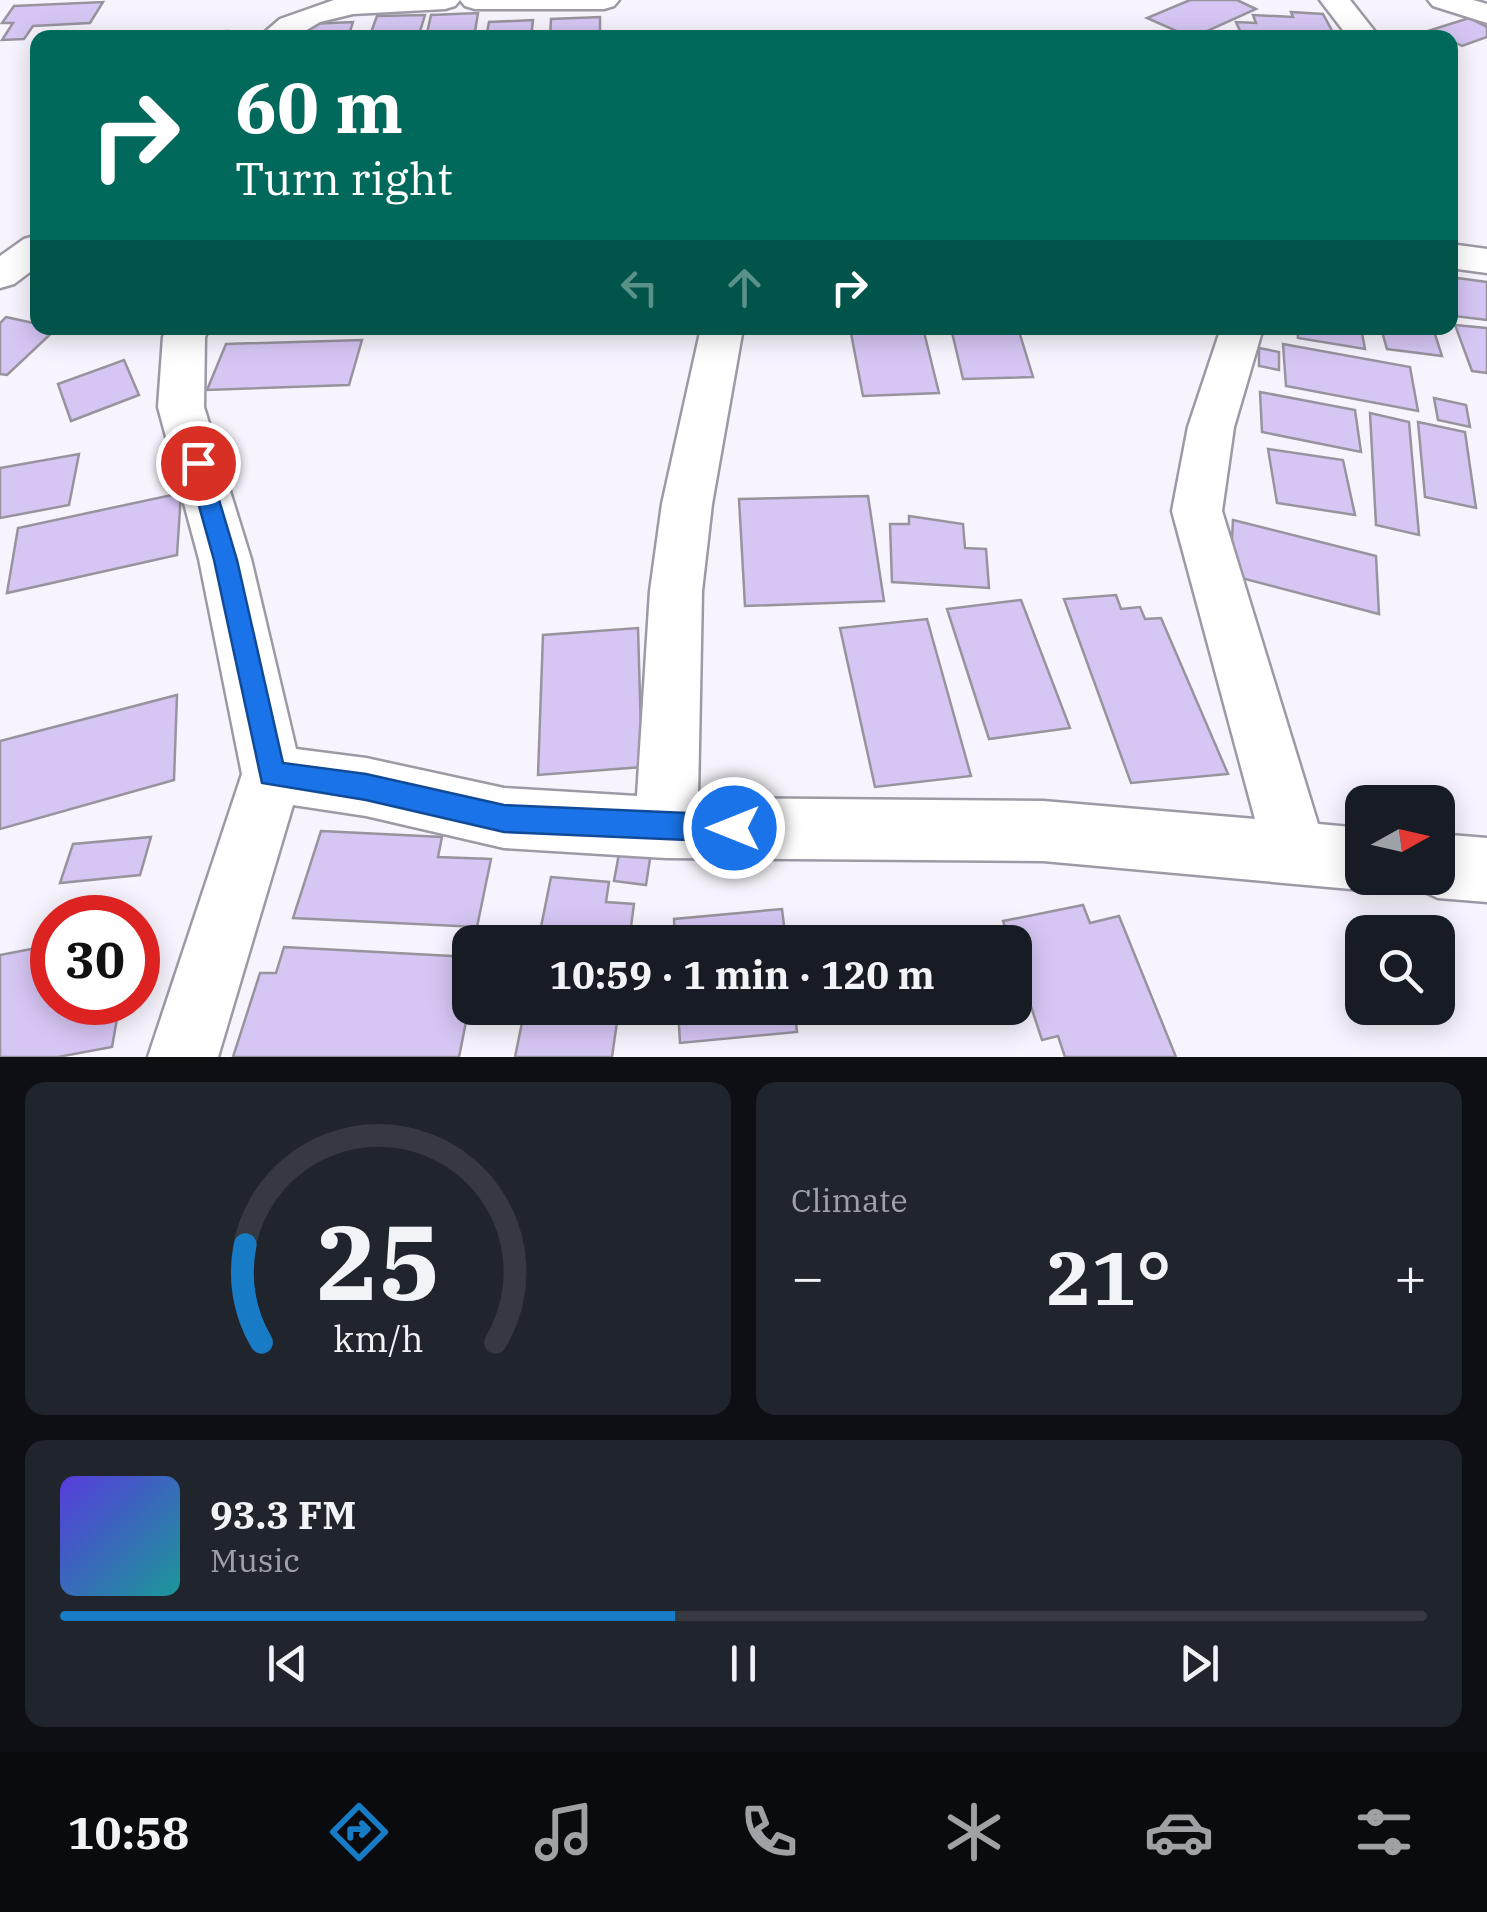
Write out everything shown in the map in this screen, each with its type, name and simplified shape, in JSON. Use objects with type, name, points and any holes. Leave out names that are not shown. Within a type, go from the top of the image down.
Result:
[{"type":"street","points":[[281,30],[292,18],[346,3],[445,0]]},
{"type":"street","points":[[474,0],[604,0]]},
{"type":"street","points":[[1335,0],[1359,30]]},
{"type":"street","points":[[1443,0],[1487,14]]},
{"type":"street","points":[[1458,257],[1487,261]]},
{"type":"street","points":[[184,1057],[272,774],[225,560],[181,407],[185,335]]},
{"type":"street","points":[[666,828],[676,590],[690,487],[721,335]]},
{"type":"street","points":[[1240,335],[1212,427],[1197,512],[1296,854]]},
{"type":"street","points":[[272,774],[366,787],[504,818],[666,828],[1043,831],[1345,858]]},
{"type":"street","points":[[1455,867],[1487,870]]},
{"type":"building","points":[[1190,0],[1237,0],[1256,9],[1210,30],[1174,30],[1147,18]]},
{"type":"building","points":[[103,2],[90,23],[33,26],[24,39],[2,40],[13,23],[2,23],[14,6]]},
{"type":"building","points":[[1291,12],[1323,14],[1332,30],[1240,30],[1236,22],[1256,23],[1253,15],[1293,17]]},
{"type":"building","points":[[478,13],[475,30],[428,30],[431,15]]},
{"type":"building","points":[[425,15],[420,30],[372,30],[377,16]]},
{"type":"building","points":[[600,17],[600,30],[550,30],[551,19]]},
{"type":"building","points":[[1469,18],[1487,27],[1487,37],[1462,46],[1458,44],[1458,30],[1431,30]]},
{"type":"building","points":[[533,20],[532,30],[488,30],[489,22]]},
{"type":"building","points":[[353,22],[350,30],[305,30],[308,24]]},
{"type":"building","points":[[1458,278],[1487,282],[1487,320],[1458,316]]},
{"type":"building","points":[[6,317],[30,322],[30,335],[50,335],[7,375],[0,374],[0,323]]},
{"type":"building","points":[[1458,325],[1487,328],[1487,373],[1472,371]]},
{"type":"building","points":[[851,335],[925,335],[939,393],[863,396]]},
{"type":"building","points":[[953,335],[1020,335],[1033,377],[963,379]]},
{"type":"building","points":[[1298,335],[1362,335],[1365,349]]},
{"type":"building","points":[[1383,335],[1435,335],[1442,356],[1387,349]]},
{"type":"building","points":[[362,340],[349,385],[207,390],[226,344]]},
{"type":"building","points":[[1283,344],[1410,367],[1418,411],[1286,386]]},
{"type":"building","points":[[1259,348],[1279,352],[1279,370],[1259,366]]},
{"type":"building","points":[[124,360],[139,395],[71,421],[58,384]]},
{"type":"building","points":[[1260,392],[1355,410],[1361,452],[1262,432]]},
{"type":"building","points":[[1434,398],[1466,405],[1470,427],[1438,420]]},
{"type":"building","points":[[1370,413],[1409,422],[1419,535],[1376,525]]},
{"type":"building","points":[[1418,422],[1465,432],[1476,508],[1425,497]]},
{"type":"building","points":[[1268,449],[1343,460],[1355,515],[1277,503]]},
{"type":"building","points":[[79,454],[69,505],[0,518],[0,468]]},
{"type":"building","points":[[181,493],[177,555],[7,593],[18,528]]},
{"type":"building","points":[[868,496],[884,601],[745,606],[739,499]]},
{"type":"building","points":[[909,516],[963,524],[965,548],[986,549],[989,588],[892,582],[890,524],[909,524]]},
{"type":"building","points":[[1233,520],[1376,556],[1379,614],[1230,575]]},
{"type":"building","points":[[1116,595],[1121,609],[1140,607],[1145,619],[1161,618],[1228,774],[1131,783],[1064,599]]},
{"type":"building","points":[[1021,600],[1070,728],[989,739],[947,609]]},
{"type":"building","points":[[927,619],[971,776],[875,787],[840,628]]},
{"type":"building","points":[[638,628],[642,767],[538,775],[543,635]]},
{"type":"building","points":[[177,695],[174,780],[0,829],[0,741]]},
{"type":"building","points":[[321,831],[442,837],[438,857],[491,859],[477,925],[293,918]]},
{"type":"building","points":[[151,837],[140,875],[60,883],[73,844]]},
{"type":"building","points":[[620,848],[651,852],[646,885],[614,881]]},
{"type":"building","points":[[551,877],[609,882],[606,902],[634,904],[631,925],[541,925]]},
{"type":"building","points":[[1083,905],[1090,923],[1119,916],[1176,1057],[1065,1057],[1058,1036],[1042,1040],[1032,1010],[1032,925],[1004,925],[1003,921]]},
{"type":"building","points":[[782,909],[784,925],[674,925],[674,919]]},
{"type":"building","points":[[284,947],[452,956],[452,1025],[465,1025],[459,1057],[233,1057],[260,973],[276,973]]},
{"type":"building","points":[[30,949],[30,1025],[116,1025],[112,1047],[58,1057],[0,1057],[0,955]]},
{"type":"building","points":[[522,1025],[617,1025],[612,1057],[515,1057]]},
{"type":"building","points":[[679,1025],[796,1025],[797,1032],[680,1043]]},
{"type":"route","points":[[198,463],[225,560],[272,774],[366,787],[504,818],[734,828]]}]
